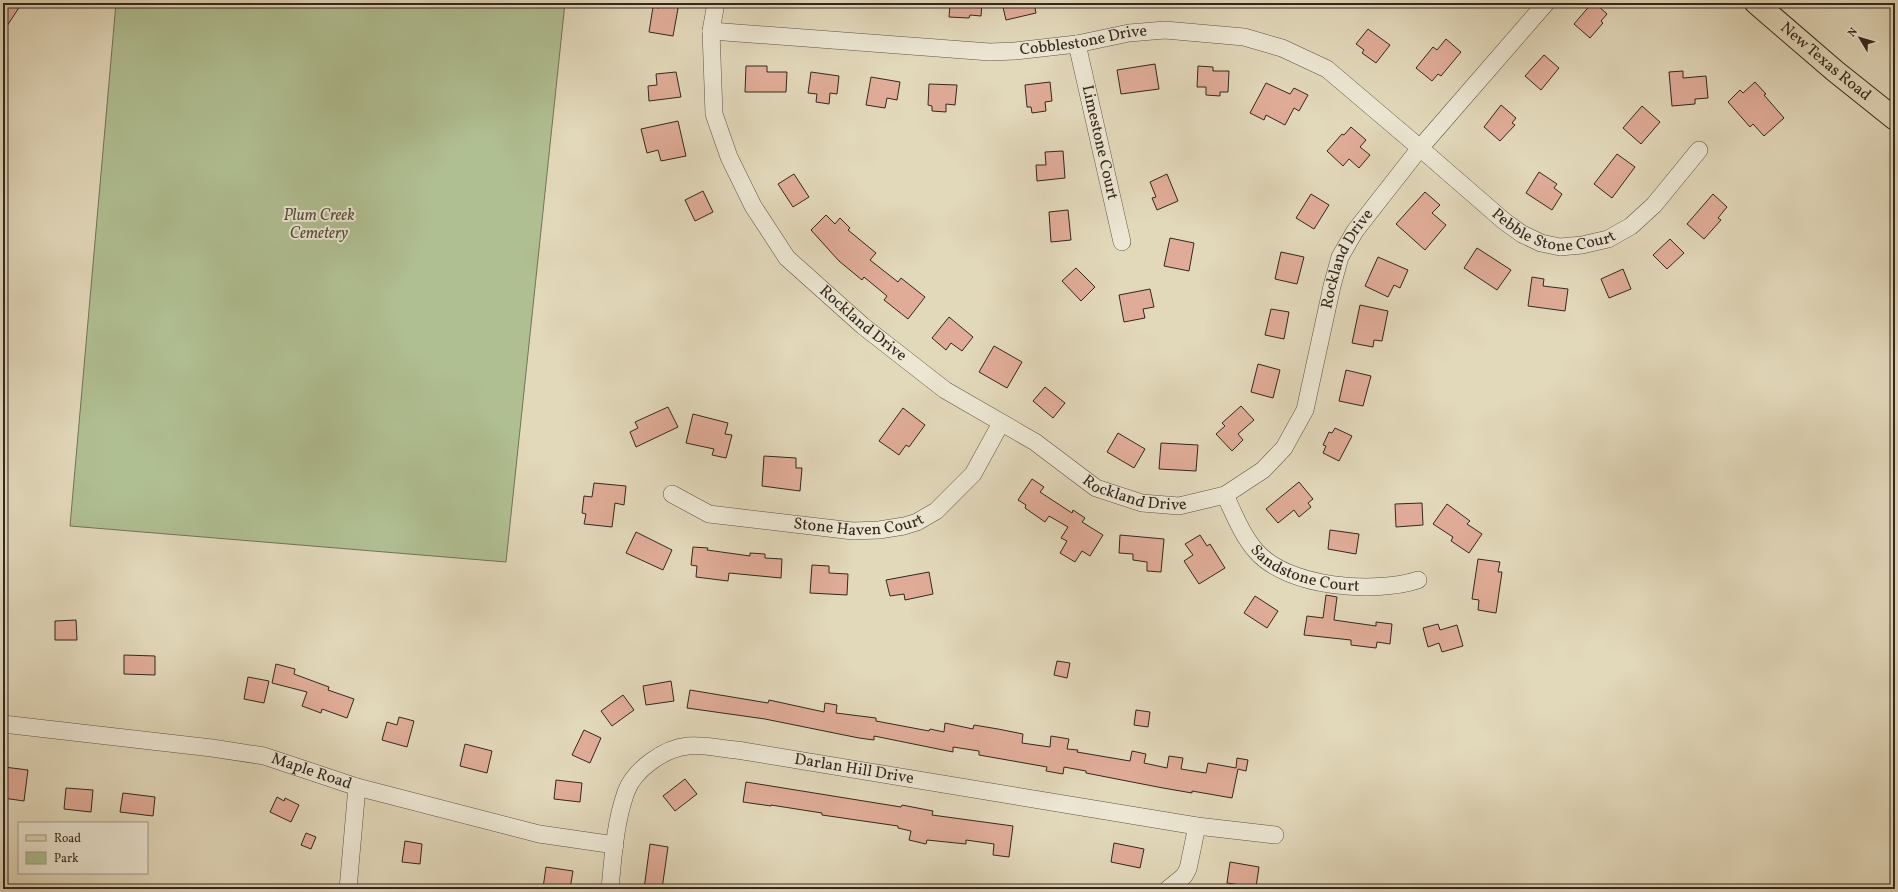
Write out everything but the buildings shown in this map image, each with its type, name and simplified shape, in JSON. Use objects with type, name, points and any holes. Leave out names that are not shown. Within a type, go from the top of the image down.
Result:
[{"type":"main road","name":"New Texas Road","points":[[1756,3],[1835,71],[1895,119]]},
{"type":"street","name":"Rockland Drive","points":[[716,3],[711,31],[714,114],[729,157],[753,206],[787,258],[863,326],[939,386],[1035,442],[1096,488],[1142,503],[1179,506],[1224,495],[1263,470],[1284,448],[1305,410],[1332,286],[1340,257],[1355,231],[1420,148],[1546,3]]},
{"type":"street","name":"Cobblestone Drive","points":[[711,31],[990,52],[1015,51],[1077,44],[1130,32],[1165,30],[1244,37],[1282,48],[1327,69],[1420,148]]},
{"type":"street","name":"Limestone Court","points":[[1077,44],[1122,242]]},
{"type":"street","name":"Pebble Stone Court","points":[[1420,148],[1504,221],[1522,234],[1542,243],[1560,247],[1582,246],[1608,239],[1631,226],[1654,205],[1699,150]]},
{"type":"street","name":"Stone Haven Court","points":[[672,494],[709,514],[853,531],[879,530],[904,526],[917,522],[936,511],[973,474],[1001,423]]},
{"type":"street","name":"Sandstone Court","points":[[1224,495],[1241,530],[1256,552],[1284,572],[1304,579],[1330,584],[1381,587],[1403,585],[1418,580]]},
{"type":"street","name":"Maple Road","points":[[3,724],[212,748],[264,756],[357,787],[539,834],[615,845]]},
{"type":"street","name":"Darlan Hill Drive","points":[[610,889],[615,845],[627,791],[638,774],[655,758],[670,750],[688,746],[744,751],[1197,826],[1275,834]]},
{"type":"street","points":[[348,889],[357,787]]},
{"type":"street","points":[[1168,889],[1184,876],[1188,869],[1197,826]]},
{"type":"green space","name":"Plum Creek Cemetery","points":[[116,3],[565,3],[506,562],[70,526]]}]
